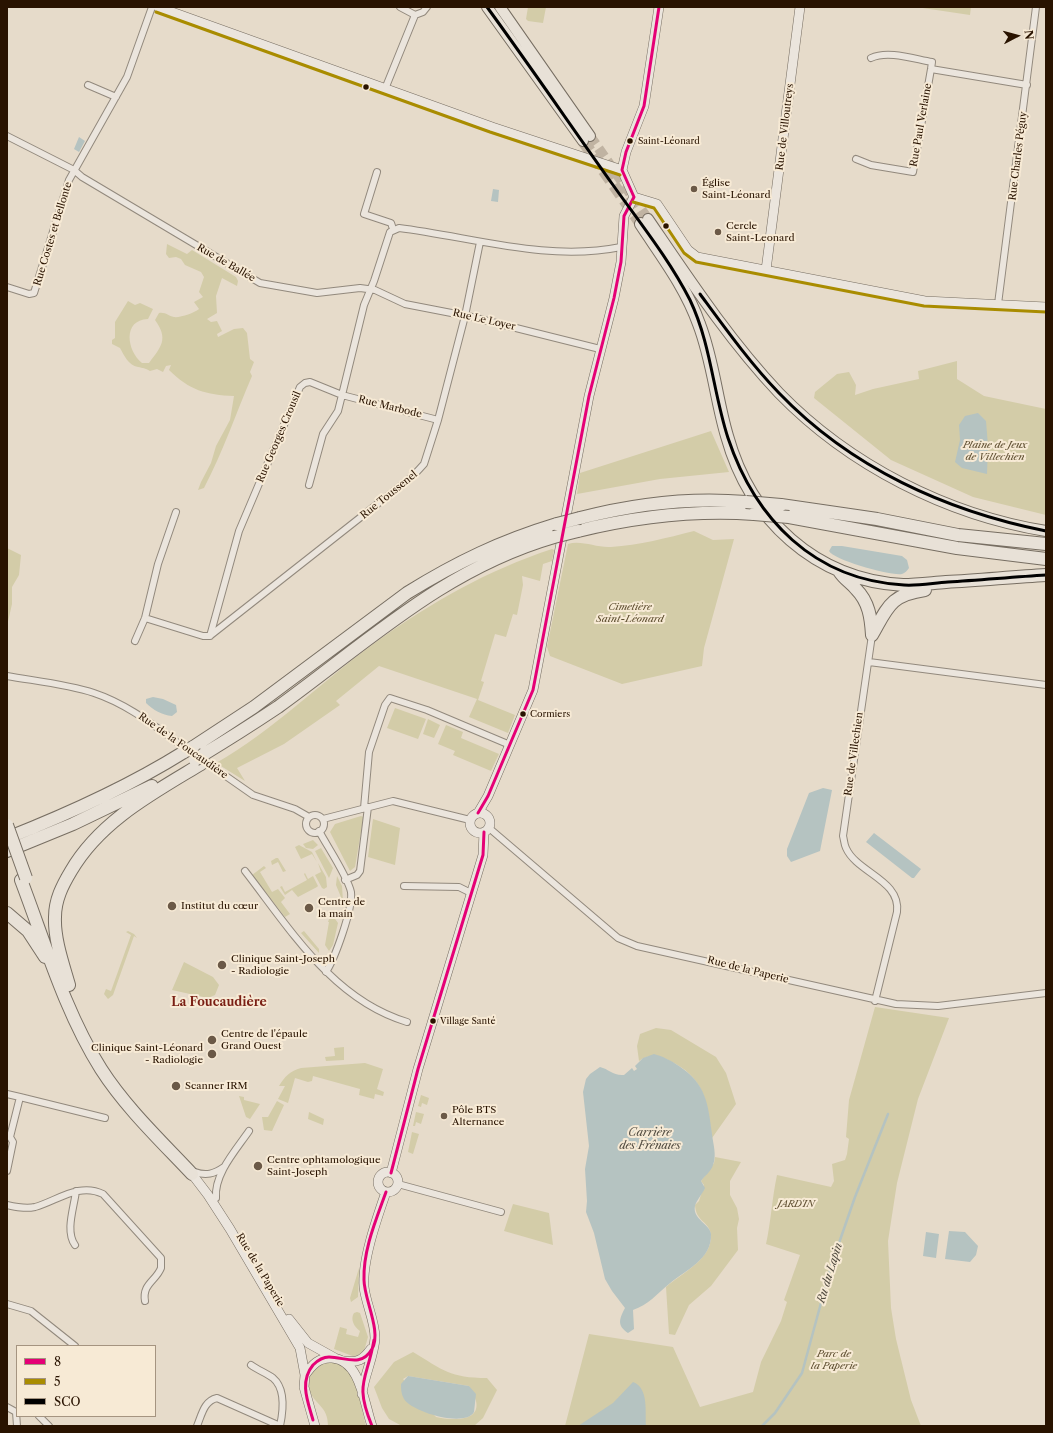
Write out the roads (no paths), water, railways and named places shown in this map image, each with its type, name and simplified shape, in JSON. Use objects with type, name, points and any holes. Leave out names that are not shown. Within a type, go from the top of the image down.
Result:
[{"type":"highway","points":[[645,222],[691,302],[707,347],[727,436],[744,481],[769,518],[786,537],[822,562],[838,570],[868,580],[903,585],[1046,575]]},
{"type":"highway","points":[[194,1173],[133,1105],[104,1069],[73,1004],[7,839],[68,813],[126,785],[189,749],[254,707],[419,586],[462,560],[496,545],[557,524],[618,509],[666,502],[702,500],[781,505],[877,519],[958,535],[1046,544]]},
{"type":"highway","points":[[7,851],[73,824],[122,801],[254,731],[314,679],[405,610],[443,586],[503,556],[554,537],[624,521],[684,514],[754,514],[789,518],[1002,555],[1046,559]]},
{"type":"highway","points":[[838,570],[845,580],[857,589],[870,610],[872,635]]},
{"type":"highway","points":[[872,635],[892,601],[905,594],[934,589],[944,582]]},
{"type":"highway","points":[[73,1004],[55,924],[56,904],[64,882],[84,850],[114,821],[203,759]]},
{"type":"highway","points":[[7,830],[126,785]]},
{"type":"highway","points":[[7,825],[24,879],[70,1008],[85,1040],[139,1117]]},
{"type":"highway","points":[[7,913],[23,926],[39,947],[51,971],[72,1024],[100,1075],[117,1098],[139,1117],[194,1173]]},
{"type":"main road","points":[[488,7],[586,139],[500,7]]},
{"type":"main road","points":[[645,222],[732,337],[780,393],[810,421],[882,473],[928,496],[971,512],[1046,531]]},
{"type":"street","points":[[74,170],[127,77],[152,7]]},
{"type":"street","points":[[158,7],[168,9],[384,89],[492,127],[622,170]]},
{"type":"street","points":[[400,7],[415,15]]},
{"type":"street","points":[[384,89],[415,15],[423,12],[427,7]]},
{"type":"street","points":[[659,7],[644,106],[622,170],[634,197],[657,204],[688,250],[694,256],[925,301],[1046,307]]},
{"type":"street","name":"Rue de Villoutreys","points":[[766,270],[800,7]]},
{"type":"street","name":"Rue Charles Péguy","points":[[998,304],[1036,7]]},
{"type":"street","name":"Rue Paul Verlaine","points":[[856,159],[871,165],[913,172],[932,62],[887,55],[878,55],[871,58]]},
{"type":"street","name":"Rue Paul Verlaine","points":[[931,69],[1027,85]]},
{"type":"street","points":[[88,85],[116,97]]},
{"type":"street","name":"Rue de Ballée","points":[[7,136],[74,170],[100,188],[260,283],[317,293],[360,288],[370,289]]},
{"type":"street","name":"Rue Costes et Bellonte","points":[[7,288],[31,295],[34,293],[69,180],[74,170]]},
{"type":"street","points":[[377,172],[364,214],[391,224],[393,229]]},
{"type":"street","points":[[482,814],[488,796],[533,690],[587,403],[614,298],[621,262],[624,216],[634,197]]},
{"type":"street","points":[[309,485],[323,434],[338,411],[358,323],[374,281],[387,237],[393,229]]},
{"type":"street","points":[[393,229],[405,229],[480,242],[550,251],[621,247]]},
{"type":"street","name":"Rue Toussenel","points":[[210,636],[419,471],[427,456],[438,420],[465,316],[480,242]]},
{"type":"street","name":"Rue Le Loyer","points":[[370,289],[405,304],[465,316],[600,349]]},
{"type":"street","name":"Rue Georges Crousil","points":[[210,636],[239,531],[300,386],[310,382],[342,395]]},
{"type":"street","name":"Rue Marbode","points":[[342,395],[438,420]]},
{"type":"street","points":[[135,641],[145,618],[158,564],[176,512]]},
{"type":"street","points":[[145,618],[203,636],[210,636]]},
{"type":"street","name":"Rue de Villechien","points":[[872,635],[843,836],[846,848],[852,857],[892,890],[897,902],[897,912],[875,1001]]},
{"type":"street","points":[[868,662],[1046,685]]},
{"type":"street","name":"Rue de la Foucaudière","points":[[7,676],[73,688],[100,695],[145,718],[245,790],[295,809],[309,817],[318,815],[323,820],[366,807],[396,801],[470,820]]},
{"type":"street","points":[[346,880],[356,875],[360,871],[367,825],[366,807],[369,752],[385,705],[390,698],[427,710],[510,745]]},
{"type":"street","points":[[482,814],[473,815],[470,820],[471,828],[483,831]]},
{"type":"street","points":[[391,1173],[418,1069],[484,847],[483,831],[490,822],[482,814]]},
{"type":"street","points":[[309,817],[306,823],[308,829],[313,832],[319,832]]},
{"type":"street","points":[[319,832],[323,827],[323,820]]},
{"type":"street","name":"Rue de la Paperie","points":[[483,831],[618,938],[637,946],[684,955],[875,1001],[917,1006],[938,1006],[1046,994]]},
{"type":"street","points":[[319,832],[346,880],[351,894],[336,954],[326,972]]},
{"type":"street","points":[[245,871],[326,972],[336,982],[377,1010],[407,1022]]},
{"type":"street","points":[[404,886],[459,887],[471,893]]},
{"type":"street","points":[[7,1094],[106,1118]]},
{"type":"street","points":[[7,1171],[13,1142],[10,1137],[20,1097]]},
{"type":"street","points":[[216,1198],[215,1190],[218,1180],[248,1131]]},
{"type":"street","points":[[194,1173],[203,1175],[216,1173],[227,1165]]},
{"type":"street","points":[[194,1173],[230,1229],[300,1348],[305,1376],[304,1387],[313,1424]]},
{"type":"street","name":"Rue de la Paperie","points":[[194,1173],[216,1198],[295,1328],[308,1343],[339,1359]]},
{"type":"street","points":[[391,1173],[397,1179],[398,1184],[394,1190],[386,1192],[380,1188],[378,1180],[383,1174],[391,1173]]},
{"type":"street","points":[[398,1184],[501,1212]]},
{"type":"street","points":[[7,1205],[22,1208],[35,1207],[76,1191],[94,1191],[107,1197],[159,1255],[162,1261],[161,1268],[146,1286],[145,1301]]},
{"type":"street","points":[[75,1246],[71,1238],[70,1230],[76,1191]]},
{"type":"street","points":[[362,1394],[364,1377],[373,1352],[374,1334],[367,1305],[364,1273],[366,1259],[386,1192]]},
{"type":"street","points":[[7,1304],[31,1311],[74,1345]]},
{"type":"street","points":[[305,1376],[317,1361],[326,1357],[361,1360],[373,1346]]},
{"type":"street","points":[[339,1359],[352,1367],[356,1375],[372,1426]]},
{"type":"street","points":[[198,1426],[206,1404],[210,1400],[217,1398],[280,1426],[282,1399],[278,1384],[273,1379],[251,1365]]},
{"type":"street","points":[[7,1407],[13,1409],[16,1413]]},
{"type":"street","points":[[40,1417],[45,1420],[49,1426]]},
{"type":"water","points":[[79,137],[85,141],[79,152],[74,149]]},
{"type":"water","points":[[493,189],[499,190],[498,202],[491,201]]},
{"type":"water","points":[[978,413],[986,421],[988,446],[987,474],[962,468],[955,462],[960,440],[959,425],[965,416]]},
{"type":"water","points":[[832,546],[842,546],[902,556],[907,560],[909,568],[903,574],[896,574],[863,567],[833,555],[829,551]]},
{"type":"water","points":[[153,697],[163,699],[176,705],[177,712],[172,716],[165,715],[155,710],[146,703],[146,699]]},
{"type":"water","points":[[823,788],[832,790],[820,851],[791,862],[787,856],[787,849],[809,793]]},
{"type":"water","points":[[874,833],[921,869],[914,878],[866,842]]},
{"type":"water","name":"Carrière des Frênaies","points":[[654,1054],[679,1066],[688,1073],[700,1087],[707,1104],[715,1157],[711,1170],[701,1181],[705,1188],[695,1206],[695,1211],[698,1218],[708,1227],[711,1234],[707,1251],[696,1264],[648,1302],[633,1310],[634,1329],[628,1333],[620,1324],[625,1308],[605,1279],[594,1233],[586,1212],[587,1201],[585,1169],[589,1146],[583,1092],[586,1079],[600,1067],[620,1075],[624,1075],[632,1068],[634,1071],[637,1069],[635,1066],[643,1058]]},
{"type":"water","points":[[949,1231],[965,1232],[978,1246],[976,1255],[970,1262],[945,1259]]},
{"type":"water","points":[[926,1232],[939,1234],[936,1258],[923,1256]]},
{"type":"water","points":[[408,1376],[469,1386],[476,1394],[474,1412],[469,1417],[460,1419],[439,1416],[417,1409],[404,1399],[402,1393],[401,1384]]},
{"type":"water","points":[[633,1382],[642,1389],[644,1395],[646,1426],[578,1426],[613,1403]]},
{"type":"waterway","name":"Ru du Lapin","points":[[762,1426],[775,1413],[802,1373],[831,1266],[855,1197],[888,1114]]},
{"type":"tunnel","points":[[590,136],[648,219]]},
{"type":"tunnel","points":[[583,141],[641,224]]},
{"type":"place","name":"Saint-Léonard","points":[[630,141]]},
{"type":"place","name":"Église Saint-Léonard","points":[[694,189]]},
{"type":"place","name":"Cercle Saint-Leonard","points":[[718,232]]},
{"type":"place","name":"Cormiers","points":[[523,714]]},
{"type":"place","name":"Institut du cœur","points":[[172,906]]},
{"type":"place","name":"Centre de la main","points":[[309,908]]},
{"type":"place","name":"Clinique Saint-Joseph - Radiologie","points":[[222,965]]},
{"type":"place","name":"Village Santé","points":[[433,1021]]},
{"type":"place","name":"Centre de l'épaule Grand Ouest","points":[[212,1040]]},
{"type":"place","name":"Clinique Saint-Léonard - Radiologie","points":[[212,1054]]},
{"type":"place","name":"Scanner IRM","points":[[176,1086]]},
{"type":"place","name":"Pôle BTS Alternance","points":[[444,1116]]},
{"type":"place","name":"Centre ophtamologique Saint-Joseph","points":[[258,1166]]},
{"type":"district","name":"La Foucaudière","points":[[219,1003]]},
{"type":"park label","name":"Plaine de Jeux de Villechien","points":[[995,450]]},
{"type":"park label","name":"Cimetière Saint-Léonard","points":[[630,612]]},
{"type":"park label","name":"JARD'IN","points":[[796,1204]]},
{"type":"park label","name":"Parc de la Paperie","points":[[834,1360]]}]
